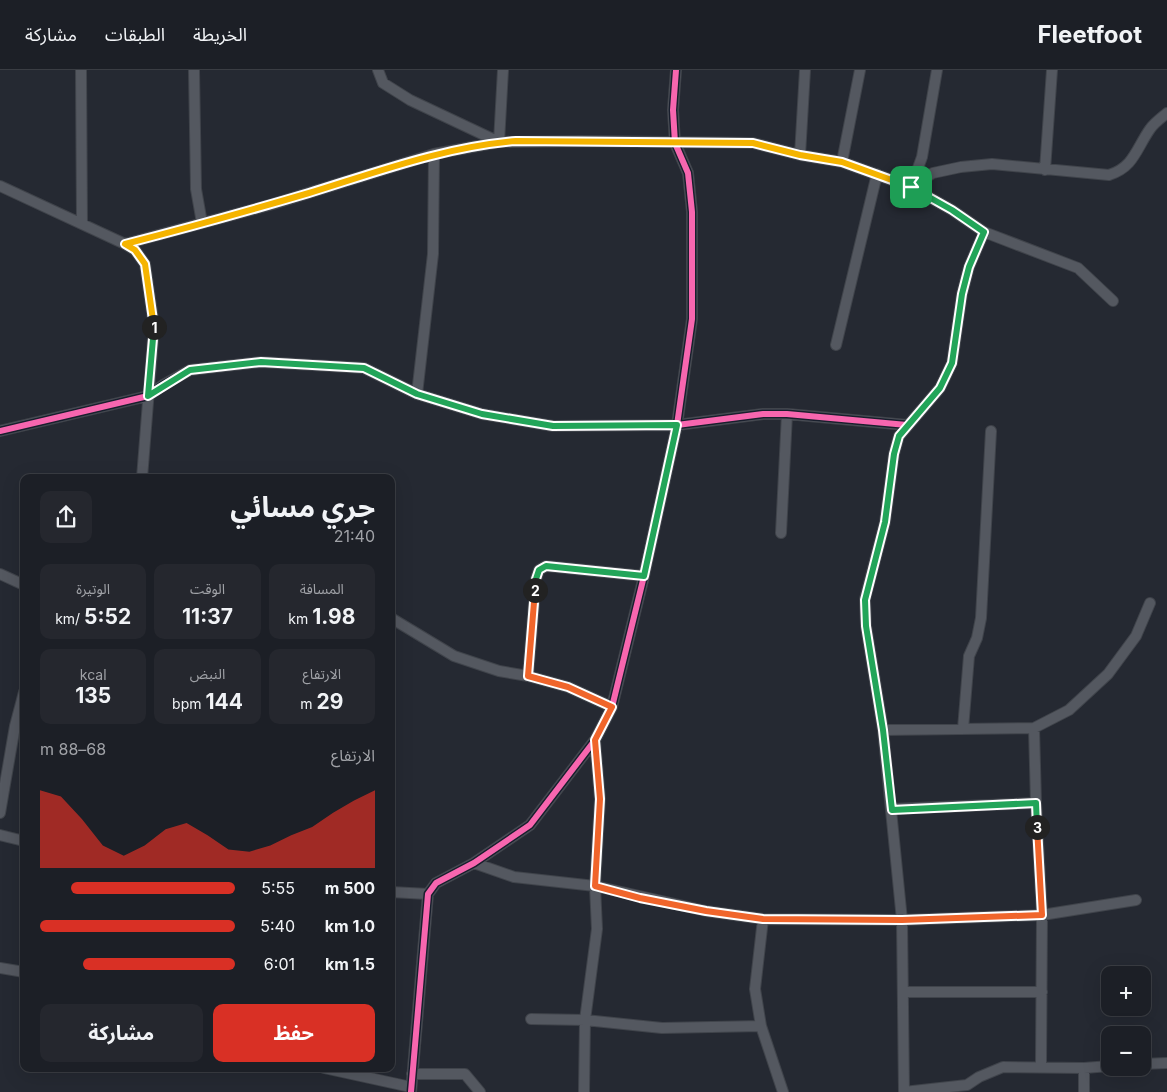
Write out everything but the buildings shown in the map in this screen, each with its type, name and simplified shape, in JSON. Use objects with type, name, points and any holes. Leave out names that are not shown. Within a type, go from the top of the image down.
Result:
[{"type":"street","points":[[81,70],[82,224]]},
{"type":"street","points":[[194,70],[196,189],[202,223]]},
{"type":"street","points":[[378,70],[383,83],[410,100],[498,142]]},
{"type":"street","points":[[498,142],[503,70]]},
{"type":"street","points":[[340,1072],[411,1090],[428,894],[436,883],[474,863],[530,825],[595,740],[612,707],[644,576],[677,425],[692,319],[692,222],[688,172],[675,143],[673,110],[676,70]]},
{"type":"street","points":[[800,155],[805,70]]},
{"type":"street","points":[[842,162],[860,70]]},
{"type":"street","points":[[911,187],[922,157],[937,70]]},
{"type":"street","points":[[1045,170],[1052,70]]},
{"type":"street","points":[[911,187],[933,173],[961,166],[992,164],[1109,175],[1119,172],[1135,157],[1150,128],[1167,113]]},
{"type":"street","points":[[125,244],[273,204],[434,154],[498,142],[753,143],[800,155],[842,162],[911,187],[952,210],[984,232],[1078,268],[1113,301]]},
{"type":"street","points":[[417,394],[433,254],[434,154]]},
{"type":"street","points":[[836,345],[877,174]]},
{"type":"street","points":[[0,186],[125,244],[135,250],[145,264],[154,326],[142,474]]},
{"type":"street","points":[[984,232],[969,267],[962,294],[952,363],[940,388],[899,436],[894,454],[885,522],[865,600],[866,626],[883,730],[902,920],[904,1092],[967,1085],[979,1076],[1003,1067],[1101,1067]]},
{"type":"street","points":[[0,431],[148,396],[190,370],[261,362],[364,368],[417,394],[482,414],[553,426],[677,425],[762,414],[787,414],[907,425]]},
{"type":"street","points":[[781,533],[787,414]]},
{"type":"street","points":[[963,730],[969,656],[977,638],[981,618],[991,431]]},
{"type":"street","points":[[528,676],[536,579],[539,570],[546,566],[644,576]]},
{"type":"street","points":[[0,574],[20,583]]},
{"type":"street","points":[[883,730],[1034,728],[1069,710],[1108,674],[1136,636],[1150,603]]},
{"type":"street","points":[[395,620],[454,656],[499,671],[528,676],[568,687],[612,707]]},
{"type":"street","points":[[0,814],[20,707]]},
{"type":"street","points":[[1034,728],[1042,915],[1041,1067]]},
{"type":"street","points":[[584,1092],[585,1020],[597,929],[595,886],[600,799],[595,740]]},
{"type":"street","points":[[892,810],[1036,803]]},
{"type":"street","points":[[0,835],[20,840]]},
{"type":"street","points":[[474,863],[514,877],[595,886],[640,898],[706,911],[763,919],[902,920],[1042,915],[1136,900]]},
{"type":"street","points":[[395,892],[428,894]]},
{"type":"street","points":[[763,919],[755,989],[760,1026],[783,1092]]},
{"type":"street","points":[[0,968],[20,971]]},
{"type":"street","points":[[903,992],[1042,992]]},
{"type":"street","points":[[531,1019],[585,1020],[662,1028],[760,1026]]},
{"type":"street","points":[[1151,1064],[1167,1063]]},
{"type":"street","points":[[1084,1068],[1084,1092]]},
{"type":"street","points":[[412,1074],[465,1074],[480,1092]]},
{"type":"cycle path","points":[[411,1092],[428,894],[436,883],[474,863],[530,825],[595,740],[612,707],[644,576],[677,425],[692,319],[692,212],[688,173],[675,143],[673,110],[676,70]]},
{"type":"cycle path","points":[[0,431],[148,396],[190,370],[261,362],[364,368],[417,394],[482,414],[553,426],[677,425],[763,414],[787,414],[907,425]]},
{"type":"route","points":[[516,141],[753,143],[800,155],[842,162],[911,187],[952,210],[984,232],[969,267],[962,294],[952,363],[940,388],[899,436],[894,454],[885,522],[865,600],[866,626],[883,730],[892,810],[1036,803],[1042,915],[902,920],[763,919],[706,911],[640,898],[595,886],[600,799],[595,740],[612,707],[568,687],[528,676],[536,579],[539,570],[546,566],[644,576],[677,425],[553,426],[482,414],[417,394],[364,368],[261,362],[190,370],[148,396],[154,326],[150,292],[145,264],[135,250],[125,244],[273,204],[434,154],[498,142],[516,141]]}]
